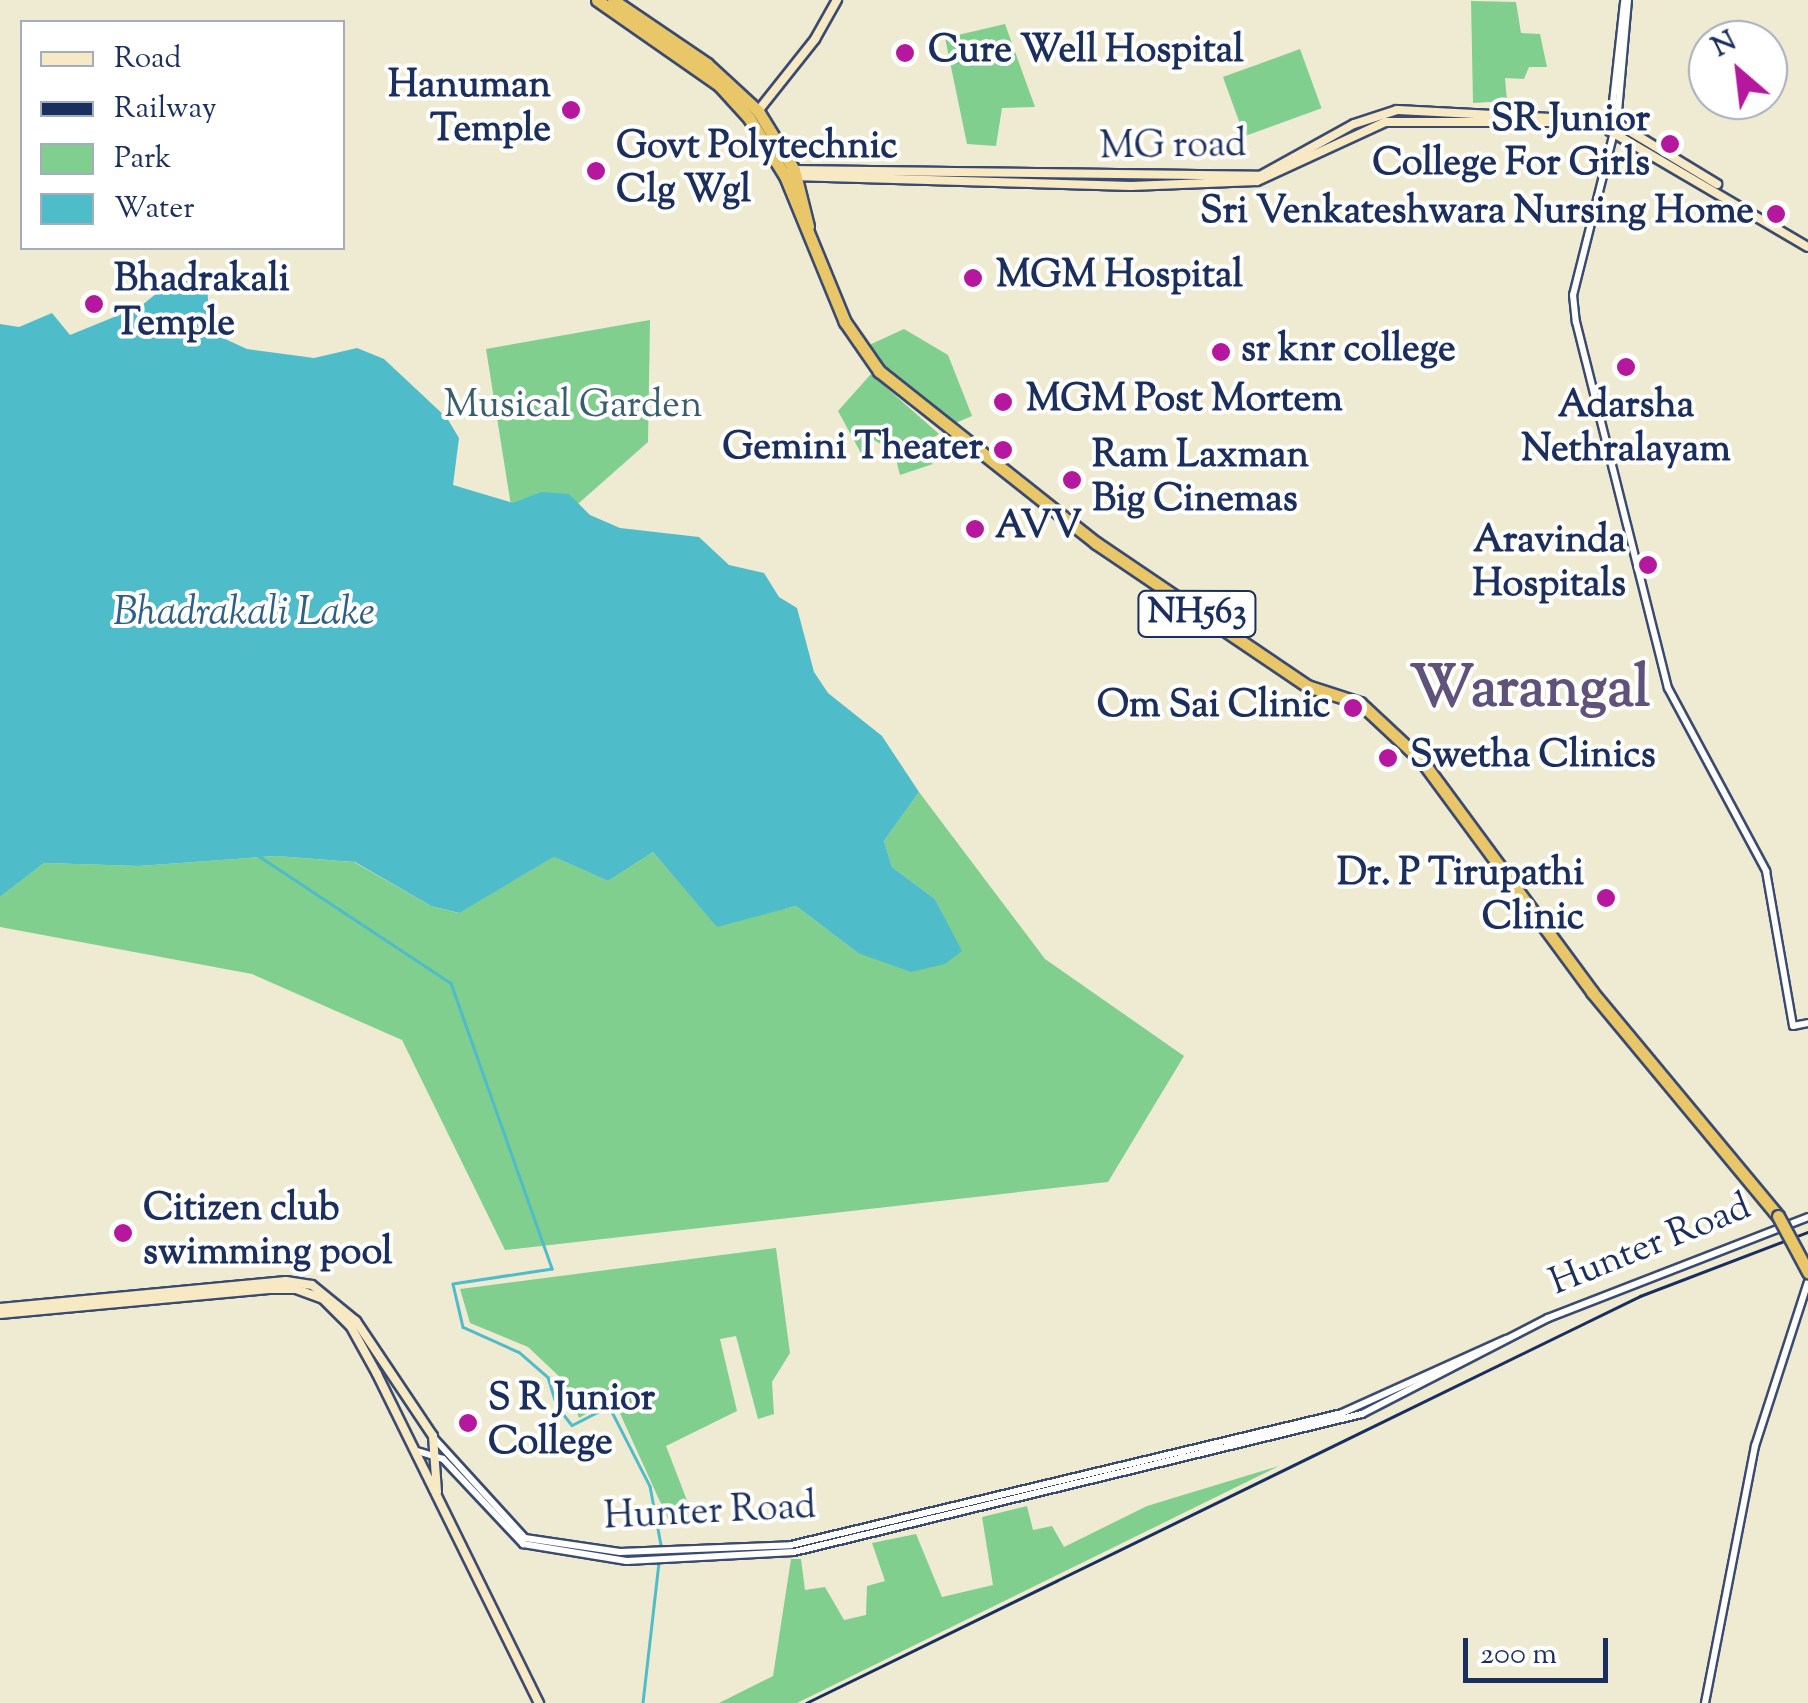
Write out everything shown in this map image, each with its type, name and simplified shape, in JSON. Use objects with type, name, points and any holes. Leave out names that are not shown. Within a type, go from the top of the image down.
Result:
[{"type":"highway","name":"NH563","points":[[597,0],[734,98],[789,173]]},
{"type":"highway","name":"NH563","points":[[613,0],[707,64],[758,111],[789,173],[844,322],[879,371],[1032,496],[1182,604],[1307,686],[1347,695],[1374,714],[1470,821],[1592,992],[1754,1184],[1808,1272]]},
{"type":"main road","points":[[758,111],[815,40],[837,0]]},
{"type":"main road","name":"MG road","points":[[789,173],[1131,186],[1257,181],[1385,122],[1539,120],[1613,126]]},
{"type":"main road","points":[[1613,126],[1808,244]]},
{"type":"main road","name":"Hunter Road","points":[[0,1311],[305,1282],[356,1321],[411,1410],[433,1436]]},
{"type":"main road","name":"Hunter Road","points":[[0,1311],[307,1291],[352,1327],[539,1703]]},
{"type":"main road","points":[[399,1419],[411,1410]]},
{"type":"main road","points":[[433,1436],[430,1454],[438,1496]]},
{"type":"street","points":[[1626,0],[1613,126],[1573,295],[1576,322],[1668,688],[1766,870],[1793,1026],[1808,1023]]},
{"type":"street","name":"Hunter Road","points":[[413,1450],[444,1459],[515,1541],[635,1557],[808,1549],[1348,1418],[1414,1392],[1544,1320],[1808,1217]]},
{"type":"street","points":[[1705,1703],[1757,1438],[1808,1282]]},
{"type":"street","name":"Hunter Road","points":[[433,1436],[520,1536],[635,1557]]},
{"type":"green space","points":[[1471,1],[1516,2],[1521,33],[1540,34],[1547,67],[1529,67],[1524,79],[1505,78],[1507,101],[1473,103]]},
{"type":"green space","points":[[1005,24],[1035,107],[1002,108],[996,146],[967,144],[945,38]]},
{"type":"green space","points":[[1300,49],[1322,108],[1244,136],[1223,77]]},
{"type":"green space","name":"Musical Garden","points":[[650,320],[648,442],[519,556],[486,349]]},
{"type":"green space","points":[[904,329],[948,355],[972,416],[953,424],[880,363],[869,345]]},
{"type":"green space","points":[[871,374],[939,434],[913,450],[933,464],[900,475],[894,452],[874,440],[862,455],[838,411]]},
{"type":"green space","points":[[919,792],[1045,959],[1184,1056],[1108,1182],[505,1250],[402,1040],[252,974],[0,927],[0,897],[44,863],[139,866],[276,856],[354,862],[431,906],[458,913],[554,857],[608,881],[653,852],[717,926],[796,906],[858,953],[961,951],[935,899],[892,867],[884,841]]},
{"type":"green space","points":[[776,1248],[790,1353],[772,1382],[774,1414],[758,1419],[736,1336],[720,1339],[737,1411],[666,1446],[693,1516],[672,1528],[613,1398],[579,1418],[564,1381],[528,1347],[470,1323],[460,1289]]},
{"type":"green space","points":[[1279,1466],[797,1703],[719,1703],[773,1676],[791,1559],[801,1559],[805,1590],[825,1587],[844,1620],[866,1615],[867,1586],[885,1581],[872,1543],[916,1534],[942,1597],[993,1585],[982,1517],[1027,1506],[1033,1530],[1052,1526],[1064,1547],[1147,1506]]},
{"type":"water","name":"Bhadrakali Lake","points":[[193,280],[207,284],[209,315],[223,338],[247,349],[314,358],[357,348],[384,359],[447,418],[459,438],[453,485],[513,503],[541,492],[569,494],[590,515],[620,528],[699,537],[729,565],[764,573],[779,597],[797,608],[814,672],[828,693],[882,736],[919,792],[884,841],[892,867],[935,899],[962,951],[945,964],[911,972],[858,953],[796,906],[717,927],[653,852],[608,881],[554,857],[459,913],[431,906],[355,862],[276,856],[139,866],[44,863],[0,897],[0,324],[19,327],[52,313],[70,335],[141,306],[168,284]]},
{"type":"waterway","points":[[259,856],[451,983],[552,1269],[453,1284],[463,1327],[519,1352],[548,1377],[557,1406],[572,1425],[609,1406],[650,1486],[661,1545],[643,1703]]},
{"type":"railway","points":[[806,1703],[1640,1296],[1808,1232]]},
{"type":"place","name":"Cure Well Hospital","points":[[905,53]]},
{"type":"place","name":"Hanuman Temple","points":[[571,110]]},
{"type":"place","name":"SR Junior College For Girls","points":[[1670,144]]},
{"type":"place","name":"Govt Polytechnic Clg Wgl","points":[[596,171]]},
{"type":"place","name":"Sri Venkateshwara Nursing Home","points":[[1776,214]]},
{"type":"place","name":"MGM Hospital","points":[[973,278]]},
{"type":"place","name":"Bhadrakali Temple","points":[[94,304]]},
{"type":"place","name":"sr knr college","points":[[1221,352]]},
{"type":"place","name":"Adarsha Nethralayam","points":[[1626,367]]},
{"type":"place","name":"MGM Post Mortem","points":[[1003,402]]},
{"type":"place","name":"Gemini Theater","points":[[1003,450]]},
{"type":"place","name":"Ram Laxman Big Cinemas","points":[[1072,480]]},
{"type":"place","name":"AVV","points":[[975,529]]},
{"type":"place","name":"Aravinda Hospitals","points":[[1648,565]]},
{"type":"place","name":"Om Sai Clinic","points":[[1353,708]]},
{"type":"place","name":"Swetha Clinics","points":[[1388,758]]},
{"type":"place","name":"Dr. P Tirupathi Clinic","points":[[1606,898]]},
{"type":"place","name":"Citizen club swimming pool","points":[[123,1233]]},
{"type":"place","name":"S R Junior College","points":[[468,1423]]},
{"type":"district","name":"Warangal","points":[[1530,691]]}]
